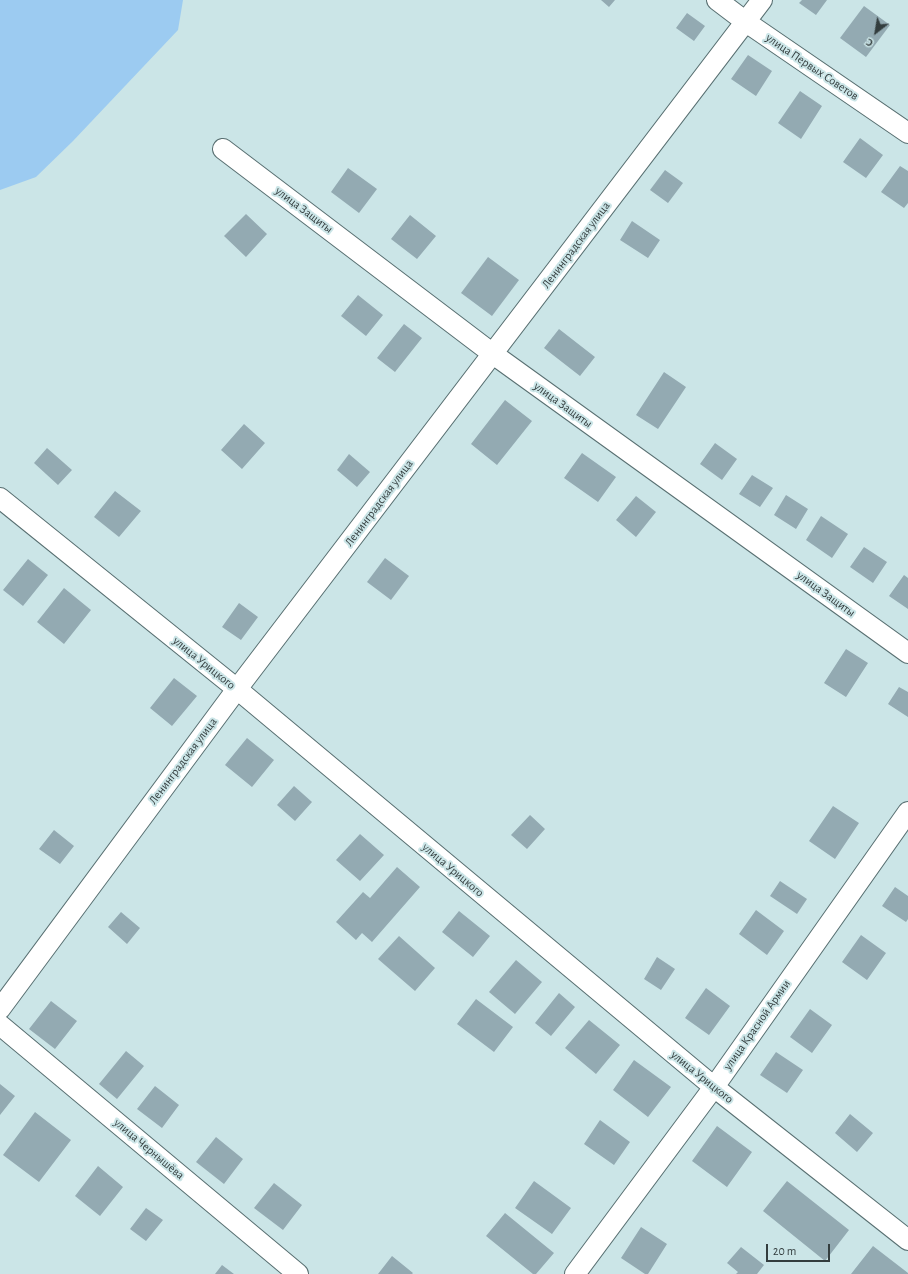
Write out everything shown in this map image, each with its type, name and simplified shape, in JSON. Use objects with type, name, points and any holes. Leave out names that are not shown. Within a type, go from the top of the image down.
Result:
[{"type":"street","name":"улица Первых Советов","points":[[717,0],[746,22],[908,133]]},
{"type":"street","name":"Ленинградская улица","points":[[0,1009],[237,689],[762,0]]},
{"type":"street","name":"улица Защиты","points":[[224,149],[493,354],[908,653]]},
{"type":"street","name":"улица Урицкого","points":[[0,498],[237,689],[714,1087],[908,1240]]},
{"type":"street","name":"улица Красной Армии","points":[[575,1274],[714,1087],[908,812]]},
{"type":"street","name":"улица Чернышёва","points":[[0,1025],[298,1274]]},
{"type":"water","points":[[0,0],[183,0],[178,30],[73,141],[36,177],[0,190]]},
{"type":"building","points":[[601,0],[615,0],[609,7]]},
{"type":"building","points":[[802,0],[827,0],[816,15],[799,3]]},
{"type":"building","points":[[864,6],[890,25],[866,57],[840,38]]},
{"type":"building","points":[[687,13],[705,26],[694,41],[676,28]]},
{"type":"building","points":[[748,55],[772,71],[756,96],[731,79]]},
{"type":"building","points":[[800,91],[822,106],[801,139],[778,123]]},
{"type":"building","points":[[860,138],[883,155],[866,178],[843,162]]},
{"type":"building","points":[[900,166],[908,171],[908,203],[904,208],[881,192]]},
{"type":"building","points":[[348,168],[377,189],[359,213],[331,192]]},
{"type":"building","points":[[665,170],[683,183],[668,203],[650,190]]},
{"type":"building","points":[[246,214],[267,234],[246,257],[224,236]]},
{"type":"building","points":[[410,215],[436,236],[417,259],[391,239]]},
{"type":"building","points":[[632,221],[660,240],[648,258],[620,240]]},
{"type":"building","points":[[488,257],[519,280],[492,316],[461,293]]},
{"type":"building","points":[[358,295],[383,315],[366,336],[341,316]]},
{"type":"building","points":[[404,324],[422,338],[395,372],[377,358]]},
{"type":"building","points":[[559,329],[595,357],[580,376],[544,348]]},
{"type":"building","points":[[664,372],[686,387],[658,429],[636,415]]},
{"type":"building","points":[[505,400],[532,421],[497,465],[471,444]]},
{"type":"building","points":[[244,424],[265,443],[242,469],[221,450]]},
{"type":"building","points":[[715,443],[737,459],[722,480],[700,464]]},
{"type":"building","points":[[47,448],[72,470],[58,485],[34,463]]},
{"type":"building","points":[[582,453],[616,477],[598,502],[564,478]]},
{"type":"building","points":[[349,454],[370,472],[357,487],[337,470]]},
{"type":"building","points":[[752,475],[773,488],[760,507],[739,494]]},
{"type":"building","points":[[115,491],[141,511],[119,537],[94,517]]},
{"type":"building","points":[[786,495],[808,509],[796,529],[774,515]]},
{"type":"building","points":[[636,496],[656,512],[636,537],[616,520]]},
{"type":"building","points":[[821,516],[848,534],[832,558],[806,540]]},
{"type":"building","points":[[864,547],[887,562],[873,583],[850,567]]},
{"type":"building","points":[[385,558],[409,576],[391,600],[367,582]]},
{"type":"building","points":[[28,559],[48,575],[23,606],[3,590]]},
{"type":"building","points":[[904,575],[908,578],[908,609],[889,596]]},
{"type":"building","points":[[64,588],[91,610],[64,644],[37,622]]},
{"type":"building","points":[[239,603],[258,617],[241,640],[222,627]]},
{"type":"building","points":[[846,649],[868,663],[846,697],[824,683]]},
{"type":"building","points":[[174,678],[197,696],[172,726],[150,708]]},
{"type":"building","points":[[899,687],[908,692],[908,717],[888,704]]},
{"type":"building","points":[[247,738],[274,760],[252,787],[225,765]]},
{"type":"building","points":[[294,786],[312,802],[295,821],[277,805]]},
{"type":"building","points":[[833,806],[859,823],[835,859],[809,841]]},
{"type":"building","points":[[530,815],[545,829],[527,849],[511,835]]},
{"type":"building","points":[[54,830],[74,846],[60,864],[39,849]]},
{"type":"building","points":[[360,834],[384,855],[360,881],[336,860]]},
{"type":"building","points":[[397,867],[420,887],[372,942],[362,933],[356,940],[336,922],[363,892],[370,898]]},
{"type":"building","points":[[780,881],[807,899],[797,914],[770,896]]},
{"type":"building","points":[[895,887],[908,896],[908,919],[906,922],[882,906]]},
{"type":"building","points":[[756,910],[784,931],[767,955],[739,934]]},
{"type":"building","points":[[459,911],[490,936],[473,957],[442,932]]},
{"type":"building","points":[[121,912],[140,928],[127,944],[108,927]]},
{"type":"building","points":[[861,935],[886,953],[867,980],[842,962]]},
{"type":"building","points":[[399,936],[435,968],[415,991],[378,959]]},
{"type":"building","points":[[657,957],[675,969],[661,990],[644,979]]},
{"type":"building","points":[[516,960],[542,982],[515,1014],[489,992]]},
{"type":"building","points":[[706,988],[730,1006],[709,1035],[685,1018]]},
{"type":"building","points":[[559,993],[575,1007],[551,1036],[535,1023]]},
{"type":"building","points":[[476,999],[513,1027],[494,1052],[457,1024]]},
{"type":"building","points":[[51,1001],[77,1021],[55,1049],[29,1029]]},
{"type":"building","points":[[810,1009],[832,1025],[812,1053],[790,1037]]},
{"type":"building","points":[[589,1020],[620,1045],[596,1074],[565,1048]]},
{"type":"building","points":[[126,1051],[144,1066],[117,1099],[99,1084]]},
{"type":"building","points":[[776,1052],[803,1070],[787,1093],[760,1075]]},
{"type":"building","points":[[634,1060],[671,1087],[648,1117],[613,1090]]},
{"type":"building","points":[[0,1084],[15,1096],[0,1115]]},
{"type":"building","points":[[155,1086],[179,1105],[162,1128],[137,1109]]},
{"type":"building","points":[[35,1112],[71,1140],[39,1182],[3,1155]]},
{"type":"building","points":[[850,1114],[873,1133],[857,1152],[835,1133]]},
{"type":"building","points":[[600,1120],[630,1142],[614,1165],[584,1144]]},
{"type":"building","points":[[717,1126],[752,1152],[727,1187],[692,1161]]},
{"type":"building","points":[[216,1137],[243,1159],[224,1184],[196,1162]]},
{"type":"building","points":[[98,1166],[123,1187],[100,1216],[75,1196]]},
{"type":"building","points":[[534,1181],[571,1208],[552,1234],[515,1208]]},
{"type":"building","points":[[787,1181],[849,1230],[825,1261],[763,1211]]},
{"type":"building","points":[[274,1183],[302,1205],[283,1230],[254,1208]]},
{"type":"building","points":[[146,1208],[163,1220],[146,1241],[130,1229]]},
{"type":"building","points":[[505,1213],[554,1253],[536,1274],[533,1274],[486,1236]]},
{"type":"building","points":[[641,1227],[667,1244],[648,1274],[645,1274],[621,1258]]},
{"type":"building","points":[[873,1246],[908,1273],[908,1274],[851,1274]]},
{"type":"building","points":[[741,1247],[764,1265],[757,1274],[736,1274],[738,1272],[727,1263]]},
{"type":"building","points":[[392,1256],[413,1273],[378,1274]]},
{"type":"building","points":[[222,1265],[234,1274],[215,1274]]}]
